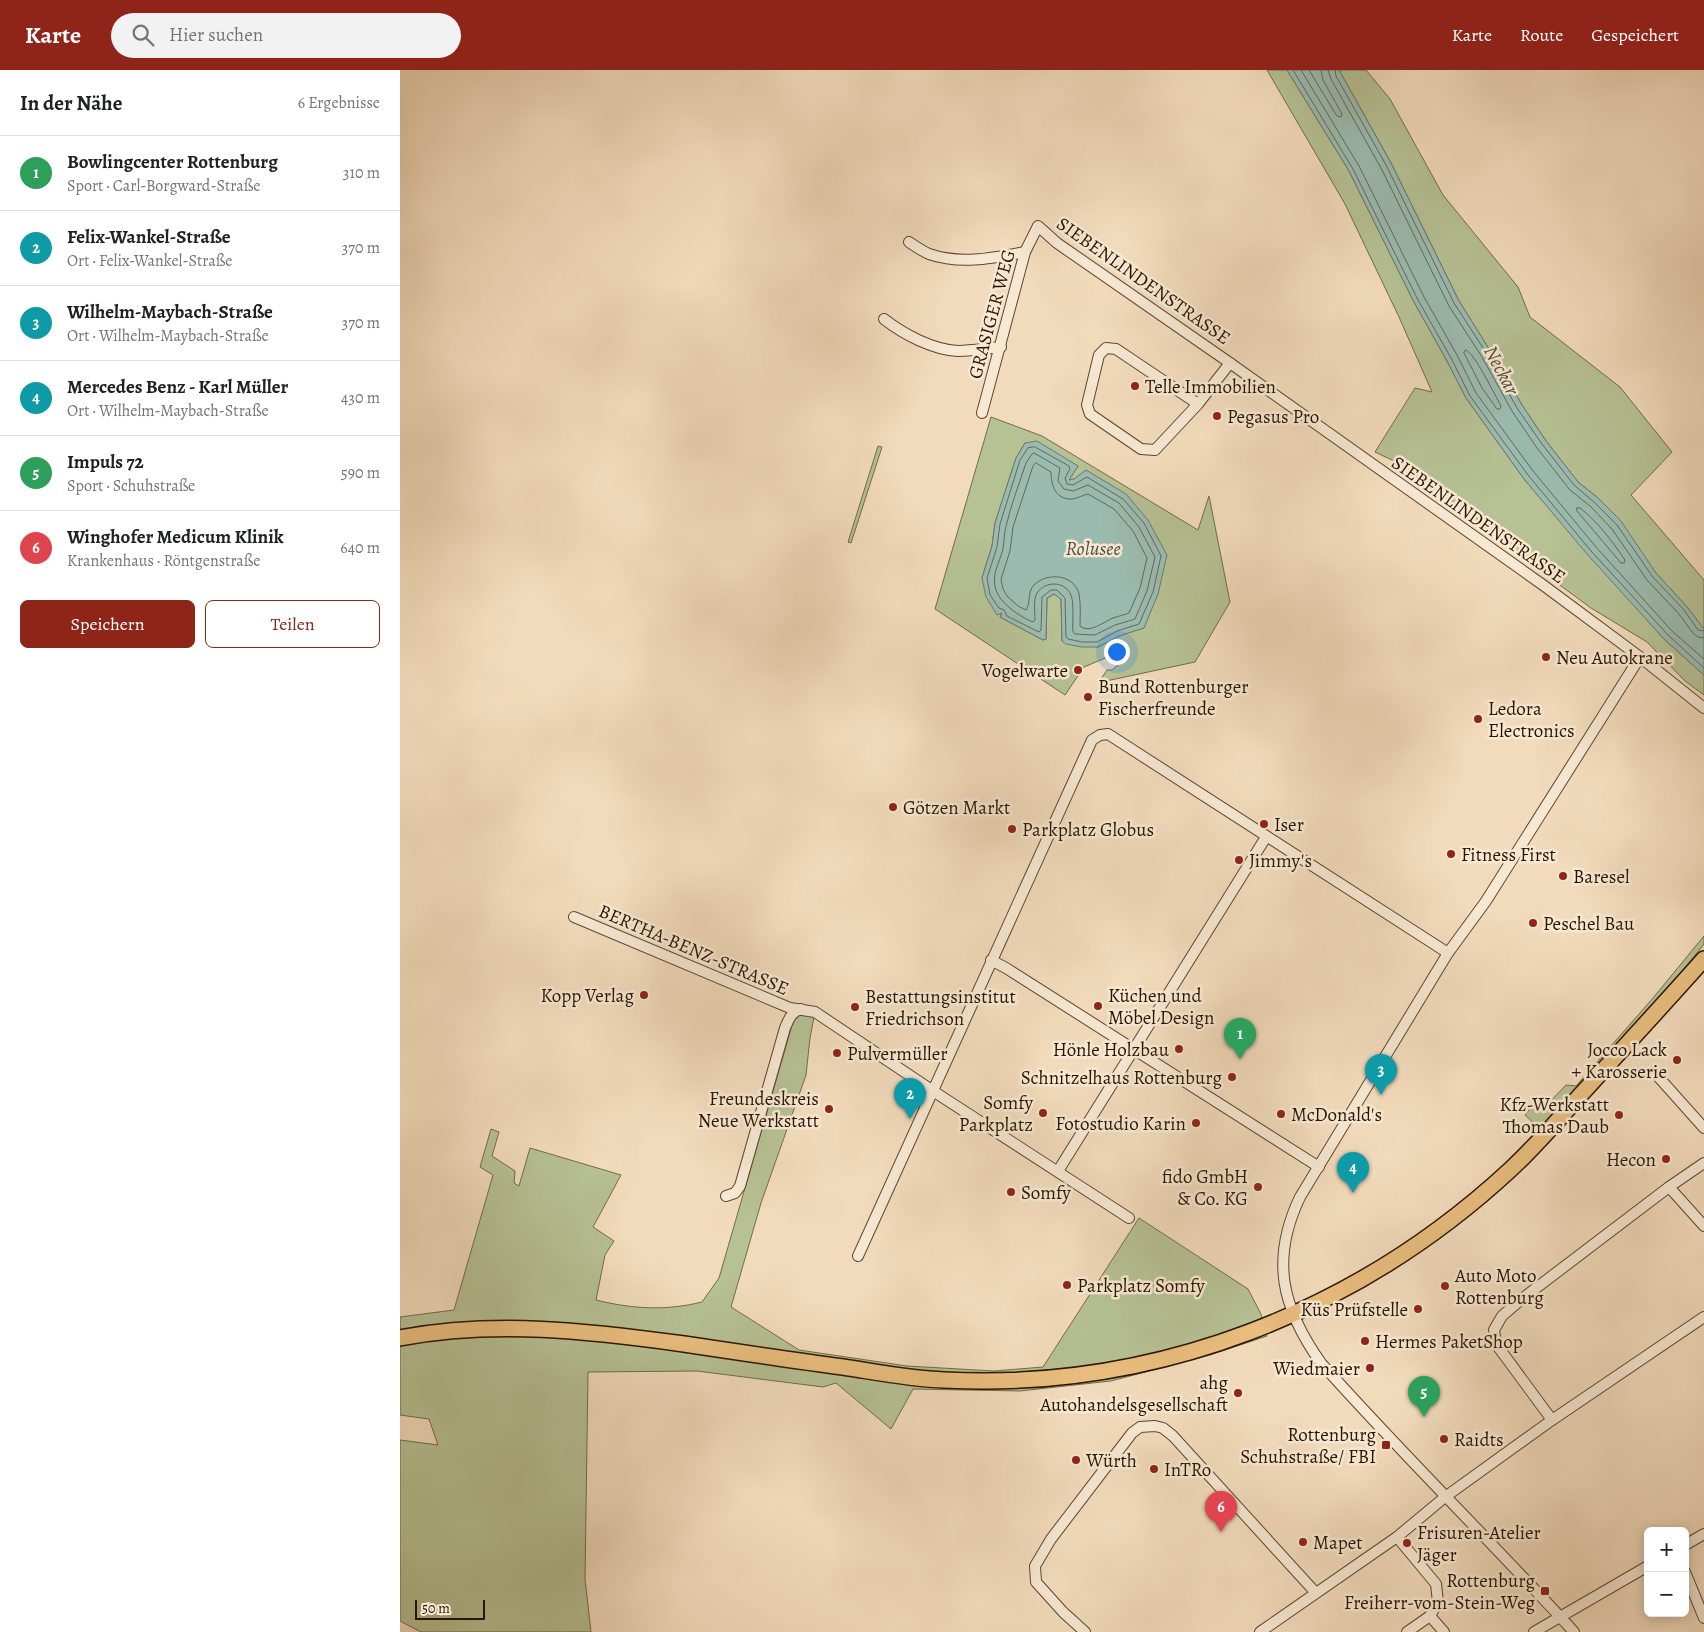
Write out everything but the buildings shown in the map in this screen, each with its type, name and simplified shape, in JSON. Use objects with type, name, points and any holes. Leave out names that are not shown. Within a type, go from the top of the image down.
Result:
[{"type":"main road","points":[[400,1338],[444,1332],[513,1328],[578,1331],[916,1378],[1006,1381],[1116,1370],[1208,1347],[1293,1315],[1359,1281],[1400,1257],[1433,1234],[1474,1202],[1534,1147],[1704,960]]},
{"type":"street","name":"GRASIGER WEG","points":[[982,414],[1025,252],[1038,226]]},
{"type":"street","name":"SIEBENLINDENSTRASSE","points":[[1038,226],[1058,243],[1542,585],[1640,657],[1704,708]]},
{"type":"street","points":[[908,242],[927,253],[962,260],[992,258],[1025,252]]},
{"type":"street","points":[[884,319],[909,336],[950,350],[1000,347]]},
{"type":"street","name":"SIEBENLINDENSTRASSE","points":[[1198,404],[1116,349],[1106,348],[1099,355],[1087,405],[1090,414],[1141,449],[1156,450],[1198,404],[1230,363]]},
{"type":"street","points":[[1574,1632],[1321,1363],[1305,1339],[1293,1315],[1286,1294],[1283,1266],[1285,1238],[1300,1197],[1448,954],[1486,902],[1579,751],[1640,657]]},
{"type":"street","points":[[858,1256],[1092,740],[1100,735],[1108,734],[1448,954]]},
{"type":"street","points":[[1058,1171],[1266,837]]},
{"type":"street","name":"BERTHA-BENZ-STRASSE","points":[[574,918],[790,1008],[815,1012],[1129,1218]]},
{"type":"street","points":[[991,960],[1319,1167]]},
{"type":"street","name":"BERTHA-BENZ-STRASSE","points":[[726,1196],[735,1193],[740,1186],[785,1028],[789,1017],[795,1011],[801,1009]]},
{"type":"street","points":[[1654,1072],[1704,1128]]},
{"type":"street","points":[[1552,1420],[1496,1344],[1494,1330],[1502,1316],[1668,1187],[1704,1163]]},
{"type":"street","points":[[1668,1187],[1704,1226]]},
{"type":"street","points":[[1265,1630],[1315,1592],[1396,1537],[1445,1497],[1552,1420],[1704,1317]]},
{"type":"street","points":[[1085,1632],[1063,1612],[1036,1582],[1035,1566],[1052,1539],[1125,1442],[1140,1428],[1147,1426],[1163,1428],[1173,1436],[1315,1592]]},
{"type":"street","points":[[1689,1543],[1704,1534]]},
{"type":"street","points":[[1396,1537],[1436,1584],[1438,1602],[1430,1616],[1407,1632]]},
{"type":"street","points":[[1534,1632],[1644,1568]]},
{"type":"street","points":[[1689,1582],[1704,1618]]},
{"type":"street","points":[[1430,1616],[1444,1632]]},
{"type":"green space","points":[[1267,70],[1287,70],[1349,171],[1414,302],[1466,398],[1524,479],[1541,499],[1664,639],[1704,675],[1704,695],[1685,681],[1647,642],[1591,608],[1505,545],[1484,524],[1434,489],[1429,495],[1419,482],[1415,471],[1375,452],[1415,388],[1432,392],[1399,317],[1345,204]]},
{"type":"green space","points":[[1339,70],[1366,70],[1390,99],[1443,195],[1518,287],[1530,317],[1620,387],[1672,452],[1631,495],[1704,580],[1704,629],[1656,573],[1598,498],[1578,482],[1546,441],[1522,405],[1459,301],[1391,163]]},
{"type":"green space","points":[[991,417],[1042,436],[1198,530],[1209,496],[1230,602],[1195,662],[1106,681],[1101,679],[1107,670],[1112,670],[1118,665],[1123,654],[1115,654],[1084,667],[1065,695],[935,609]],"holes":[[[1025,443],[1078,466],[1068,481],[1074,479],[1144,627],[1119,636],[1098,647],[1062,641],[1061,598],[1054,594],[1047,598],[1046,639],[1043,640],[1000,617],[1002,613],[1000,613],[982,578],[992,546],[995,523],[1016,458]]]},
{"type":"green space","points":[[878,446],[882,447],[851,543],[848,542]]},
{"type":"green space","points":[[1704,936],[1704,944],[1634,1031],[1540,1129],[1525,1115],[1532,1106],[1542,1110],[1566,1085],[1576,1086]]},
{"type":"green space","points":[[815,1012],[806,1075],[761,1203],[731,1307],[799,1350],[907,1366],[994,1371],[1043,1367],[1139,1218],[1248,1289],[1261,1314],[1267,1336],[1210,1355],[1111,1381],[1020,1391],[913,1389],[891,1429],[836,1383],[823,1387],[697,1371],[588,1372],[585,1579],[591,1632],[421,1632],[400,1621],[400,1440],[438,1445],[429,1419],[400,1415],[400,1317],[454,1310],[493,1175],[480,1167],[491,1129],[499,1132],[492,1156],[515,1171],[514,1183],[519,1186],[530,1148],[621,1175],[593,1227],[614,1241],[605,1255],[596,1300],[649,1308],[675,1307],[702,1302],[719,1278],[793,1022],[800,1015]]},
{"type":"water","points":[[1287,70],[1339,70],[1391,163],[1459,301],[1522,405],[1546,441],[1578,482],[1598,498],[1621,521],[1656,573],[1704,629],[1704,675],[1664,639],[1587,554],[1524,479],[1466,398],[1414,302],[1349,171]]},
{"type":"water","name":"Rolusee","points":[[1037,441],[1078,466],[1069,480],[1074,479],[1086,470],[1126,494],[1148,520],[1167,555],[1158,594],[1144,628],[1119,636],[1098,647],[1066,644],[1062,641],[1061,599],[1054,594],[1047,598],[1046,639],[1043,640],[1000,617],[1002,613],[997,615],[986,597],[982,578],[992,546],[995,523],[1016,458],[1025,443]]},
{"type":"place","name":"Telle Immobilien","points":[[1135,386]]},
{"type":"place","name":"Pegasus Pro","points":[[1217,416]]},
{"type":"place","name":"Neu Autokrane","points":[[1546,657]]},
{"type":"place","name":"Vogelwarte","points":[[1078,670]]},
{"type":"place","name":"Bund Rottenburger Fischerfreunde","points":[[1088,697]]},
{"type":"place","name":"Ledora Electronics","points":[[1478,719]]},
{"type":"place","name":"Götzen Markt","points":[[893,807]]},
{"type":"place","name":"Iser","points":[[1264,824]]},
{"type":"place","name":"Parkplatz Globus","points":[[1012,829]]},
{"type":"place","name":"Fitness First","points":[[1451,854]]},
{"type":"place","name":"Jimmy's","points":[[1239,860]]},
{"type":"place","name":"Baresel","points":[[1563,876]]},
{"type":"place","name":"Peschel Bau","points":[[1533,923]]},
{"type":"place","name":"Kopp Verlag","points":[[644,995]]},
{"type":"place","name":"Küchen und Möbel Design","points":[[1098,1006]]},
{"type":"place","name":"Bestattungsinstitut Friedrichson","points":[[855,1007]]},
{"type":"place","name":"Hönle Holzbau","points":[[1179,1049]]},
{"type":"place","name":"Pulvermüller","points":[[837,1053]]},
{"type":"place","name":"Bowlingcenter Rottenburg","points":[[1240,1059]]},
{"type":"place","name":"Jocco Lack + Karosserie","points":[[1677,1060]]},
{"type":"place","name":"Schnitzelhaus Rottenburg","points":[[1232,1077]]},
{"type":"place","name":"Wilhelm-Maybach-Straße","points":[[1381,1095]]},
{"type":"place","name":"Freundeskreis Neue Werkstatt","points":[[829,1109]]},
{"type":"place","name":"Somfy Parkplatz","points":[[1043,1113]]},
{"type":"place","name":"McDonald's","points":[[1281,1114]]},
{"type":"place","name":"Kfz-Werkstatt Thomas Daub","points":[[1619,1115]]},
{"type":"place","name":"Felix-Wankel-Straße","points":[[910,1119]]},
{"type":"place","name":"Fotostudio Karin","points":[[1196,1123]]},
{"type":"place","name":"Hecon","points":[[1666,1159]]},
{"type":"place","name":"fido GmbH & Co. KG","points":[[1258,1187]]},
{"type":"place","name":"Somfy","points":[[1011,1192]]},
{"type":"place","name":"Mercedes Benz - Karl Müller","points":[[1353,1193]]},
{"type":"place","name":"Parkplatz Somfy","points":[[1067,1285]]},
{"type":"place","name":"Auto Moto Rottenburg","points":[[1445,1286]]},
{"type":"place","name":"Küs Prüfstelle","points":[[1418,1309]]},
{"type":"place","name":"Hermes PaketShop","points":[[1365,1341]]},
{"type":"place","name":"Wiedmaier","points":[[1370,1368]]},
{"type":"place","name":"ahg Autohandelsgesellschaft","points":[[1238,1393]]},
{"type":"place","name":"Impuls 72","points":[[1424,1417]]},
{"type":"place","name":"Raidts","points":[[1444,1439]]},
{"type":"place","name":"Rottenburg Schuhstraße/ FBI","points":[[1386,1445]]},
{"type":"place","name":"Würth","points":[[1076,1460]]},
{"type":"place","name":"InTRo","points":[[1154,1469]]},
{"type":"place","name":"Winghofer Medicum Klinik","points":[[1221,1532]]},
{"type":"place","name":"Mapet","points":[[1303,1542]]},
{"type":"place","name":"Frisuren-Atelier Jäger","points":[[1407,1543]]},
{"type":"place","name":"Rottenburg Freiherr-vom-Stein-Weg","points":[[1545,1591]]},
{"type":"water label","name":"Neckar","points":[[1502,370]]}]
